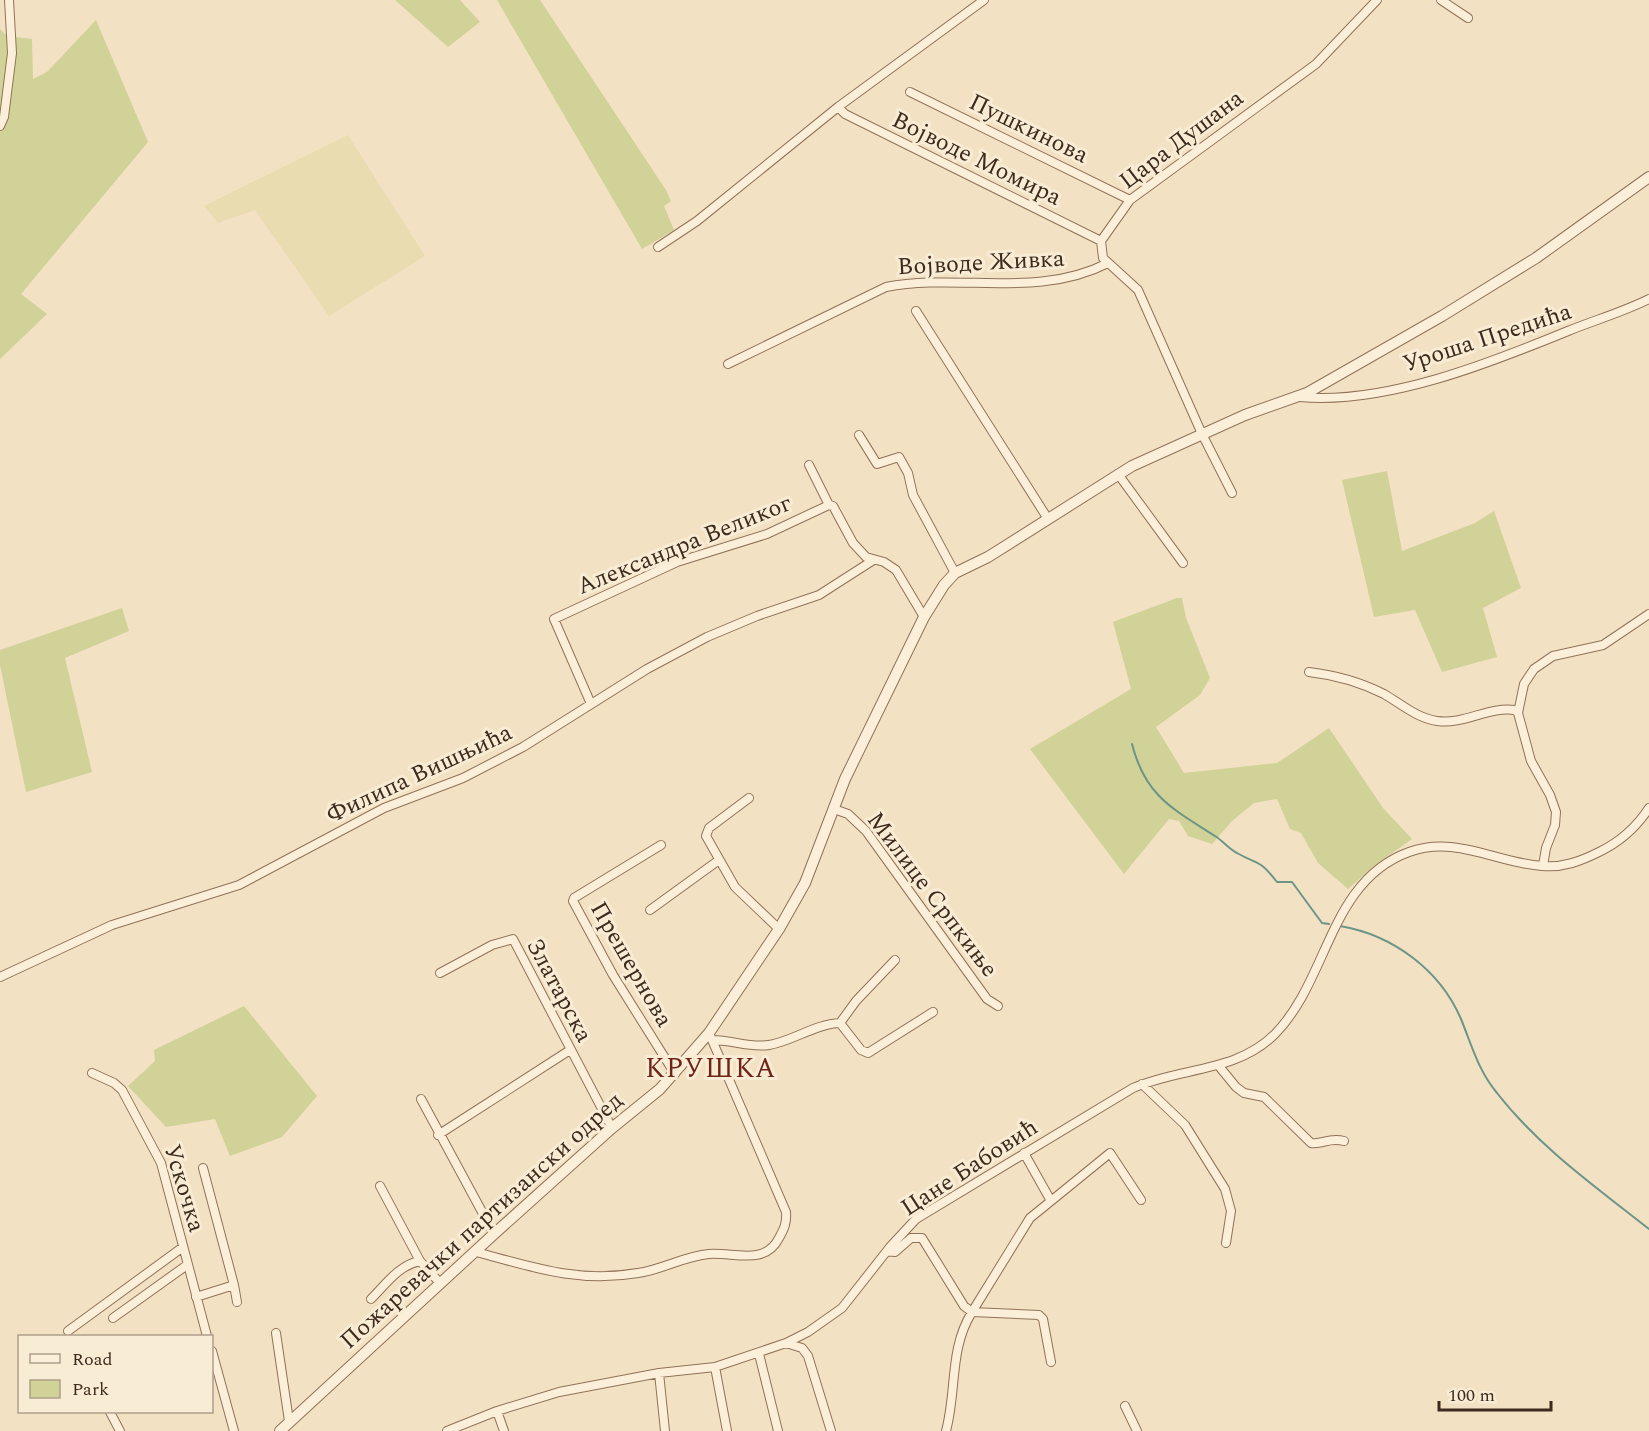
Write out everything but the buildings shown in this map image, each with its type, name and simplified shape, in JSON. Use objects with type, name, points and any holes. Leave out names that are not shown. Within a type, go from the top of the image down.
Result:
[{"type":"street","points":[[0,126],[4,117],[12,53],[9,0]]},
{"type":"street","points":[[658,247],[697,221],[838,108],[984,0]]},
{"type":"street","name":"Цара Душана","points":[[1101,241],[1130,200],[1316,64],[1377,0]]},
{"type":"street","points":[[1441,0],[1468,18]]},
{"type":"street","name":"Пушкинова","points":[[910,92],[1130,200]]},
{"type":"street","name":"Војводе Момира","points":[[838,108],[845,114],[918,152],[1101,241]]},
{"type":"street","name":"Пожаревачки партизански одред","points":[[280,1431],[494,1234],[675,1074],[711,1037],[805,883],[845,779],[924,617],[944,585],[955,573],[988,557],[1118,474],[1245,415],[1297,397],[1432,322],[1517,269],[1649,177]]},
{"type":"street","points":[[1101,241],[1104,258],[1138,290],[1202,434],[1232,494]]},
{"type":"street","name":"Војводе Живка","points":[[728,364],[886,287],[909,283],[983,285],[1043,282],[1073,277],[1108,263]]},
{"type":"street","name":"Уроша Предића","points":[[1297,397],[1331,400],[1448,376],[1542,342],[1649,299]]},
{"type":"street","points":[[916,311],[1048,519]]},
{"type":"street","points":[[859,435],[877,464],[899,457],[908,473],[914,495],[955,573]]},
{"type":"street","name":"Александра Великог","points":[[809,465],[829,505],[833,506],[853,543],[872,561],[884,562],[896,570],[924,617]]},
{"type":"street","points":[[1118,474],[1183,563]]},
{"type":"street","name":"Александра Великог","points":[[591,704],[554,619],[676,562],[767,534],[829,505]]},
{"type":"street","name":"Филипа Вишњића","points":[[0,977],[112,925],[239,885],[384,808],[464,778],[523,747],[647,669],[707,637],[757,616],[819,595],[872,561]]},
{"type":"street","points":[[1649,614],[1603,645],[1553,656],[1534,669],[1524,684],[1518,713],[1531,761],[1550,795],[1556,812],[1556,825],[1546,848],[1543,866],[1583,861],[1613,846],[1649,808]]},
{"type":"street","points":[[1309,672],[1332,675],[1358,683],[1417,714],[1438,721],[1458,720],[1502,710],[1515,710],[1518,713]]},
{"type":"street","points":[[749,798],[706,832],[719,860],[740,893],[779,929]]},
{"type":"street","name":"Милице Српкиње","points":[[834,809],[848,814],[866,831],[987,999],[998,1005]]},
{"type":"street","name":"Прешернова","points":[[661,845],[574,897],[573,901],[613,975],[675,1074]]},
{"type":"street","name":"Цане Бабовић","points":[[447,1431],[497,1411],[559,1392],[659,1373],[715,1367],[759,1354],[808,1332],[842,1308],[887,1251],[916,1219],[1142,1084],[1152,1079],[1218,1065],[1243,1057],[1276,1033],[1300,997],[1337,922],[1364,881],[1394,858],[1423,847],[1460,847],[1543,866]]},
{"type":"street","points":[[650,910],[719,860]]},
{"type":"street","name":"Златарска","points":[[440,973],[492,945],[513,939],[612,1128]]},
{"type":"street","points":[[711,1037],[765,1046],[785,1042],[829,1024],[840,1023],[856,1001],[895,960]]},
{"type":"street","points":[[840,1023],[861,1050],[868,1053],[933,1012]]},
{"type":"street","points":[[477,1250],[480,1253],[541,1271],[591,1277],[639,1273],[700,1255],[756,1256],[771,1249],[786,1224],[786,1212],[711,1037]]},
{"type":"street","points":[[438,1135],[570,1050]]},
{"type":"street","points":[[1218,1065],[1236,1087],[1244,1093],[1264,1097],[1311,1143],[1317,1144],[1331,1138],[1344,1141]]},
{"type":"street","name":"Ускочка","points":[[92,1073],[114,1083],[122,1090],[161,1163],[207,1335]]},
{"type":"street","points":[[1142,1084],[1185,1125],[1225,1189],[1232,1211],[1226,1243]]},
{"type":"street","points":[[421,1100],[438,1135],[494,1234]]},
{"type":"street","points":[[1024,1153],[1051,1201]]},
{"type":"street","points":[[946,1431],[954,1396],[956,1347],[963,1327],[1030,1218],[1110,1154],[1140,1200]]},
{"type":"street","points":[[203,1168],[237,1302]]},
{"type":"street","points":[[380,1186],[420,1261],[441,1283]]},
{"type":"street","points":[[887,1251],[895,1252],[911,1238],[922,1238],[964,1306],[972,1312],[1039,1315],[1043,1319],[1051,1362]]},
{"type":"street","points":[[68,1331],[183,1247]]},
{"type":"street","points":[[371,1299],[396,1273],[407,1265],[420,1261]]},
{"type":"street","points":[[113,1318],[187,1265]]},
{"type":"street","points":[[196,1297],[234,1285]]},
{"type":"street","points":[[276,1333],[289,1422]]},
{"type":"street","points":[[786,1343],[790,1347],[802,1348],[808,1356],[831,1431]]},
{"type":"street","points":[[759,1354],[778,1431]]},
{"type":"street","points":[[213,1358],[234,1431]]},
{"type":"street","points":[[715,1367],[727,1431]]},
{"type":"street","points":[[659,1373],[665,1431]]},
{"type":"street","points":[[1125,1406],[1137,1431]]},
{"type":"street","points":[[497,1411],[504,1431]]},
{"type":"street","points":[[111,1413],[120,1431]]},
{"type":"shaded area","points":[[348,135],[425,256],[329,316],[255,210],[218,223],[204,206]]},
{"type":"green space","points":[[395,0],[460,0],[480,22],[448,47]]},
{"type":"green space","points":[[497,0],[540,0],[666,190],[671,201],[664,206],[674,230],[642,249]]},
{"type":"green space","points":[[96,20],[148,142],[21,294],[47,314],[0,359],[0,29],[7,36],[32,39],[33,79],[47,72]]},
{"type":"green space","points":[[1387,471],[1402,551],[1475,523],[1494,511],[1521,588],[1483,608],[1497,657],[1442,672],[1415,610],[1374,617],[1342,480]]},
{"type":"green space","points":[[1182,598],[1186,618],[1210,678],[1200,695],[1156,727],[1184,773],[1277,763],[1329,728],[1383,808],[1412,839],[1374,866],[1348,889],[1318,863],[1301,833],[1290,829],[1277,799],[1254,803],[1232,821],[1212,844],[1188,836],[1179,821],[1169,819],[1124,874],[1030,749],[1131,689],[1113,622]]},
{"type":"green space","points":[[122,608],[129,631],[65,658],[92,772],[26,792],[0,665],[0,650]]},
{"type":"green space","points":[[244,1006],[317,1096],[282,1137],[230,1156],[215,1119],[166,1127],[128,1086],[155,1061],[154,1050]]},
{"type":"waterway","points":[[1132,744],[1145,777],[1163,799],[1234,851],[1262,866],[1277,882],[1292,882],[1322,923],[1329,924]]},
{"type":"waterway","points":[[1340,926],[1378,937],[1396,946],[1427,970],[1452,1001],[1485,1076],[1513,1113],[1550,1149],[1649,1229]]},
{"type":"district","name":"КРУШКА","points":[[711,1068]]}]
